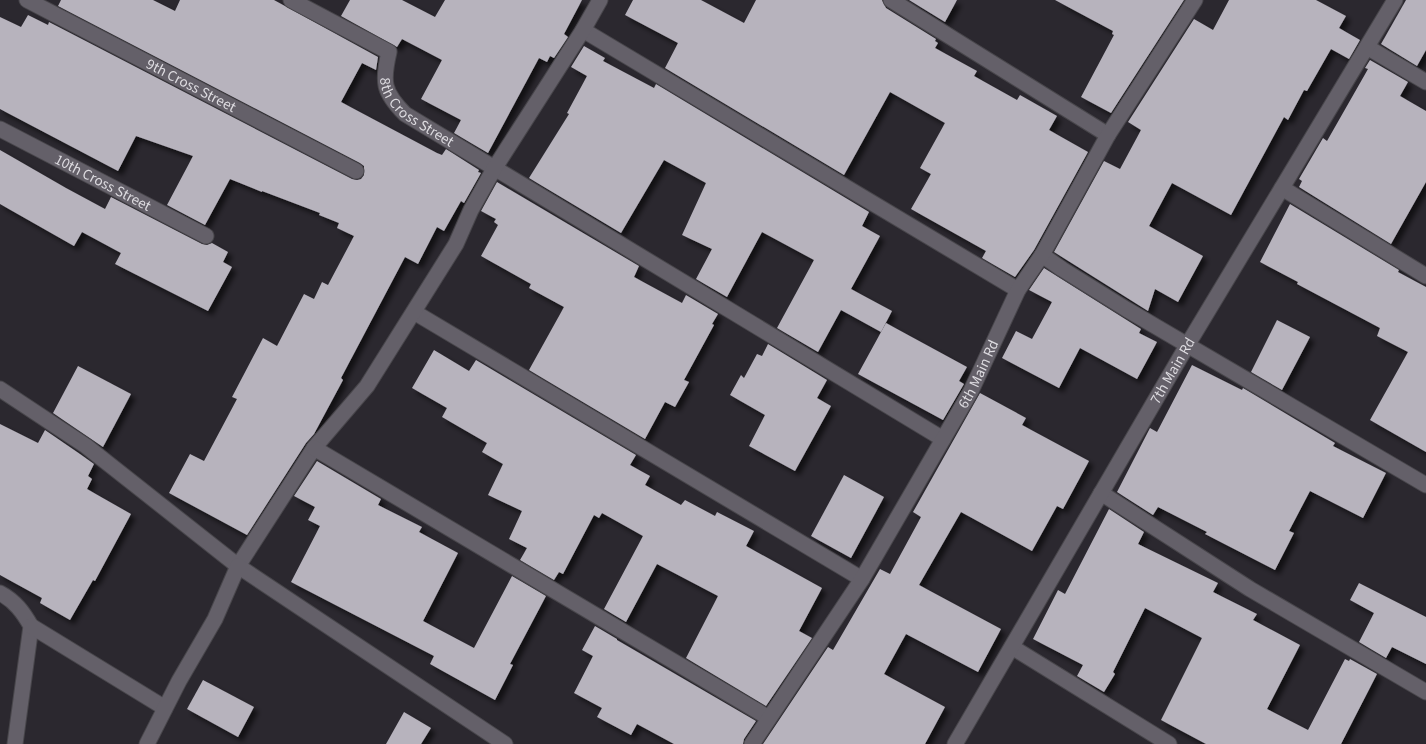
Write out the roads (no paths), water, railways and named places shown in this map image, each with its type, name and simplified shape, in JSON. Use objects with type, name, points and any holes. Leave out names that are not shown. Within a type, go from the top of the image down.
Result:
[{"type":"street","name":"9th Cross Street","points":[[27,0],[356,171]]},
{"type":"street","name":"8th Cross Street","points":[[290,0],[388,52],[384,72],[387,93],[405,114],[494,168]]},
{"type":"street","points":[[147,744],[215,619],[238,566],[314,448],[367,386],[456,244],[471,210],[494,168],[583,30],[600,0]]},
{"type":"street","points":[[891,0],[1108,135]]},
{"type":"street","name":"6th Main Rd","points":[[752,744],[862,579],[971,391],[1018,290],[1042,254],[1108,135],[1195,0]]},
{"type":"street","name":"7th Main Rd","points":[[955,744],[1188,344],[1395,0]]},
{"type":"street","points":[[583,30],[1018,290]]},
{"type":"street","points":[[1367,47],[1426,82]]},
{"type":"street","name":"10th Cross Street","points":[[0,129],[206,236]]},
{"type":"street","points":[[494,168],[943,439]]},
{"type":"street","points":[[1282,188],[1426,276]]},
{"type":"street","points":[[1042,254],[1062,270],[1126,309],[1426,484]]},
{"type":"street","points":[[414,312],[862,579]]},
{"type":"street","points":[[0,389],[86,446],[238,566],[505,744]]},
{"type":"street","points":[[314,448],[769,718]]},
{"type":"street","points":[[1101,493],[1250,589],[1426,692]]},
{"type":"street","points":[[0,593],[9,598],[22,610],[31,626],[165,708]]},
{"type":"street","points":[[15,744],[31,626]]},
{"type":"street","points":[[1012,647],[1168,744]]}]
